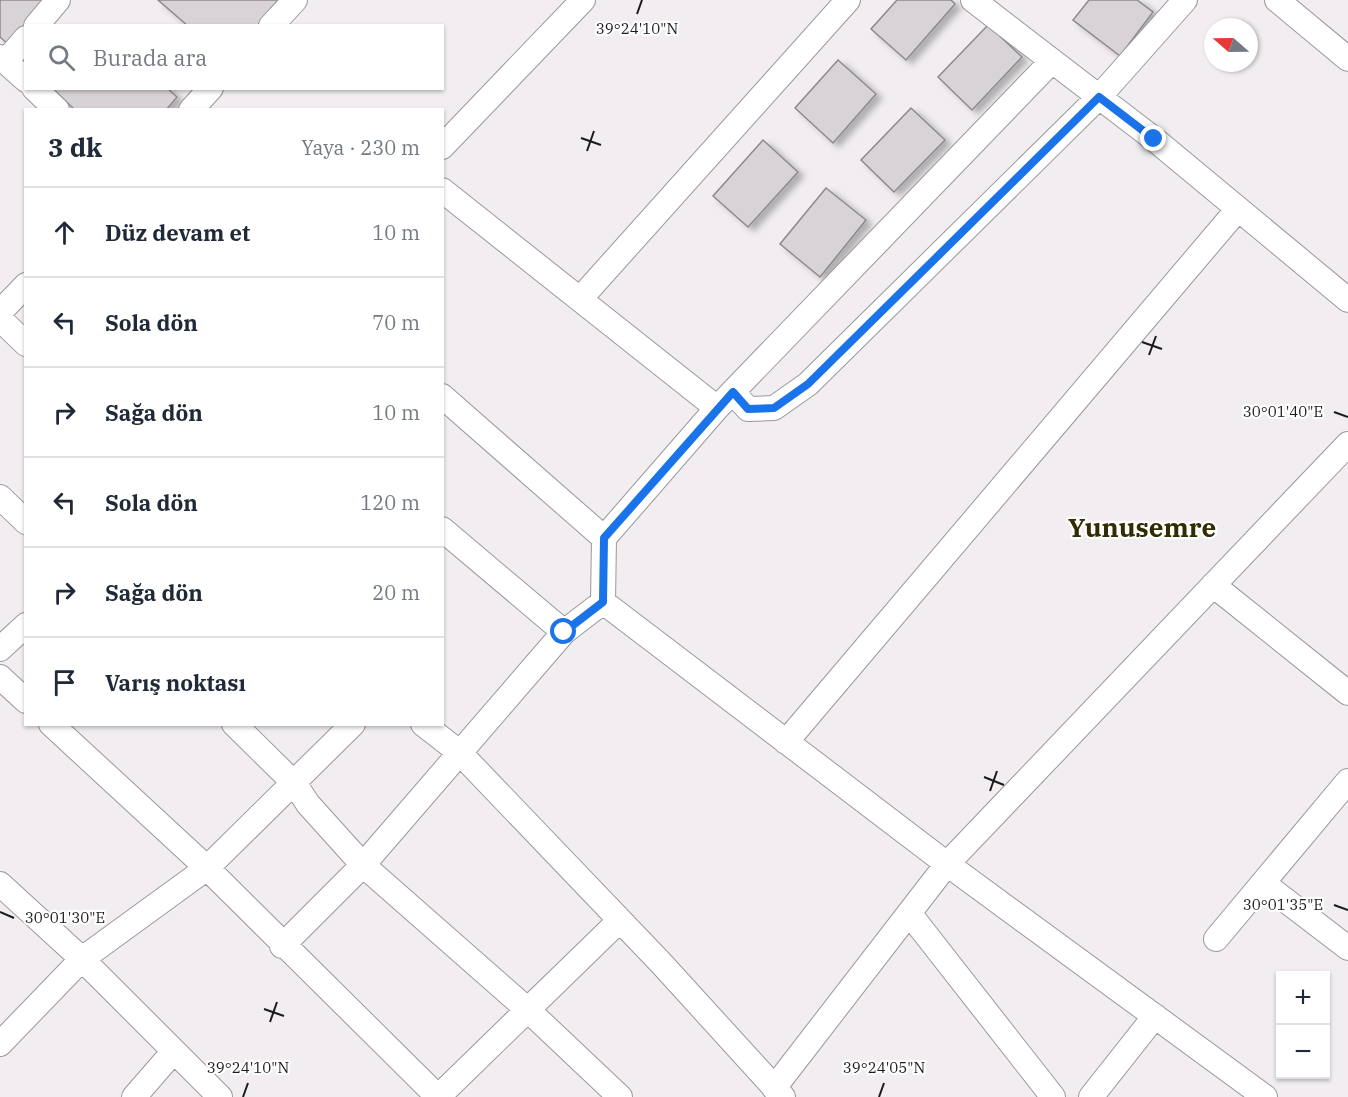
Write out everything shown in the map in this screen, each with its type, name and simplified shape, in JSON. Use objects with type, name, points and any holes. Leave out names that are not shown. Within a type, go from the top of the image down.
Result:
[{"type":"street","points":[[38,24],[58,0]]},
{"type":"street","points":[[273,24],[295,0]]},
{"type":"street","points":[[444,145],[583,0]]},
{"type":"street","points":[[580,299],[848,0]]},
{"type":"street","points":[[973,0],[1099,97],[1348,300]]},
{"type":"street","points":[[444,192],[580,299],[725,400],[748,409],[774,408],[808,384],[1099,97],[1185,0]]},
{"type":"street","points":[[1277,0],[1348,59]]},
{"type":"street","points":[[24,40],[2,59],[24,78]]},
{"type":"street","points":[[603,602],[604,538],[725,400],[1053,61]]},
{"type":"street","points":[[36,90],[55,108]]},
{"type":"street","points":[[193,108],[209,90]]},
{"type":"street","points":[[786,742],[1238,209]]},
{"type":"street","points":[[0,312],[24,287]]},
{"type":"street","points":[[0,319],[24,342]]},
{"type":"street","points":[[444,398],[604,538]]},
{"type":"street","points":[[426,726],[459,752],[619,921],[662,963],[778,1092],[947,864],[1348,444]]},
{"type":"street","points":[[0,497],[24,520]]},
{"type":"street","points":[[444,531],[564,632]]},
{"type":"street","points":[[1213,585],[1348,693]]},
{"type":"street","points":[[603,602],[947,864],[1265,1097]]},
{"type":"street","points":[[282,946],[363,865],[564,632],[603,602]]},
{"type":"street","points":[[0,649],[24,627]]},
{"type":"street","points":[[0,677],[24,698]]},
{"type":"street","points":[[53,726],[207,868],[282,946],[438,1097],[619,921]]},
{"type":"street","points":[[236,726],[295,784],[308,804],[363,865],[529,1011],[620,1097]]},
{"type":"street","points":[[0,1044],[82,958],[207,868],[295,784],[351,726]]},
{"type":"street","points":[[1216,939],[1348,781]]},
{"type":"street","points":[[1263,883],[1348,948]]},
{"type":"street","points":[[0,884],[82,958],[220,1097]]},
{"type":"street","points":[[909,913],[1053,1097]]},
{"type":"street","points":[[1091,1097],[1155,1017]]},
{"type":"street","points":[[134,1097],[174,1051]]},
{"type":"building","points":[[0,0],[50,0],[29,24],[24,24],[24,30],[10,46],[0,37]]},
{"type":"building","points":[[158,0],[278,0],[259,24],[186,24]]},
{"type":"building","points":[[897,0],[951,0],[955,4],[906,60],[871,29]]},
{"type":"building","points":[[1089,0],[1137,0],[1153,12],[1120,56],[1073,20]]},
{"type":"building","points":[[988,25],[1022,57],[972,110],[938,77]]},
{"type":"building","points":[[838,60],[876,94],[833,143],[795,108]]},
{"type":"building","points":[[54,90],[169,90],[177,97],[168,108],[73,108]]},
{"type":"building","points":[[911,108],[945,140],[894,192],[861,160]]},
{"type":"building","points":[[763,140],[798,172],[748,227],[713,196]]},
{"type":"building","points":[[826,188],[866,220],[820,277],[780,244]]},
{"type":"district","name":"Yunusemre","points":[[1142,527]]},
{"type":"route","points":[[564,632],[603,602],[604,538],[733,392],[748,409],[774,408],[808,384],[1099,97],[1154,139]]}]
